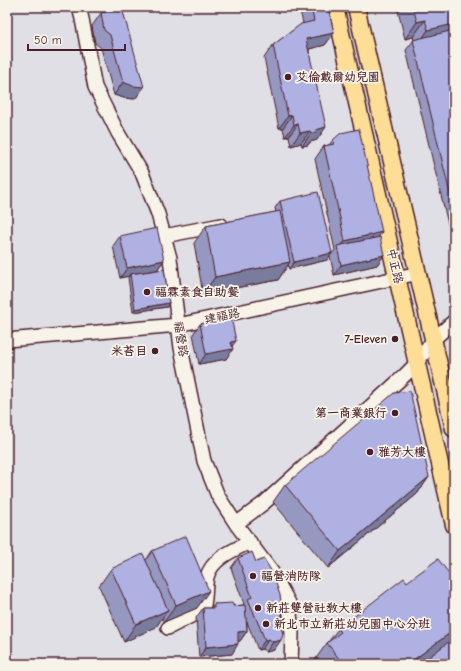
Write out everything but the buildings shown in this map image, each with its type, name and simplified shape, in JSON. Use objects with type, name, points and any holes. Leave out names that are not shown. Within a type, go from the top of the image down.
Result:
[{"type":"main road","name":"中正路","points":[[335,7],[454,524]]},
{"type":"main road","name":"中正路","points":[[356,7],[454,429]]},
{"type":"street","name":"福營路","points":[[79,7],[95,87],[118,133],[142,173],[158,214],[170,258],[181,348],[204,461],[218,496],[236,524],[272,572],[289,603],[292,634],[291,664]]},
{"type":"street","points":[[164,236],[235,223]]},
{"type":"street","name":"建福路","points":[[7,340],[178,325],[419,273]]},
{"type":"street","points":[[236,524],[264,503],[404,376],[416,364],[434,339],[454,321]]},
{"type":"street","points":[[168,628],[195,614],[204,605],[207,576],[215,563],[226,554],[250,542]]},
{"type":"place","name":"艾倫戴爾幼兒園","points":[[288,77]]},
{"type":"place","name":"福霖素食自助餐","points":[[147,292]]},
{"type":"place","name":"7-Eleven","points":[[395,339]]},
{"type":"place","name":"米苔目","points":[[155,351]]},
{"type":"place","name":"第一商業銀行","points":[[395,413]]},
{"type":"place","name":"雅芳大樓","points":[[370,452]]},
{"type":"place","name":"福營消防隊","points":[[253,576]]},
{"type":"place","name":"新莊雙營社教大樓","points":[[258,608]]},
{"type":"place","name":"新北市立新莊幼兒園中心分班","points":[[266,624]]}]
